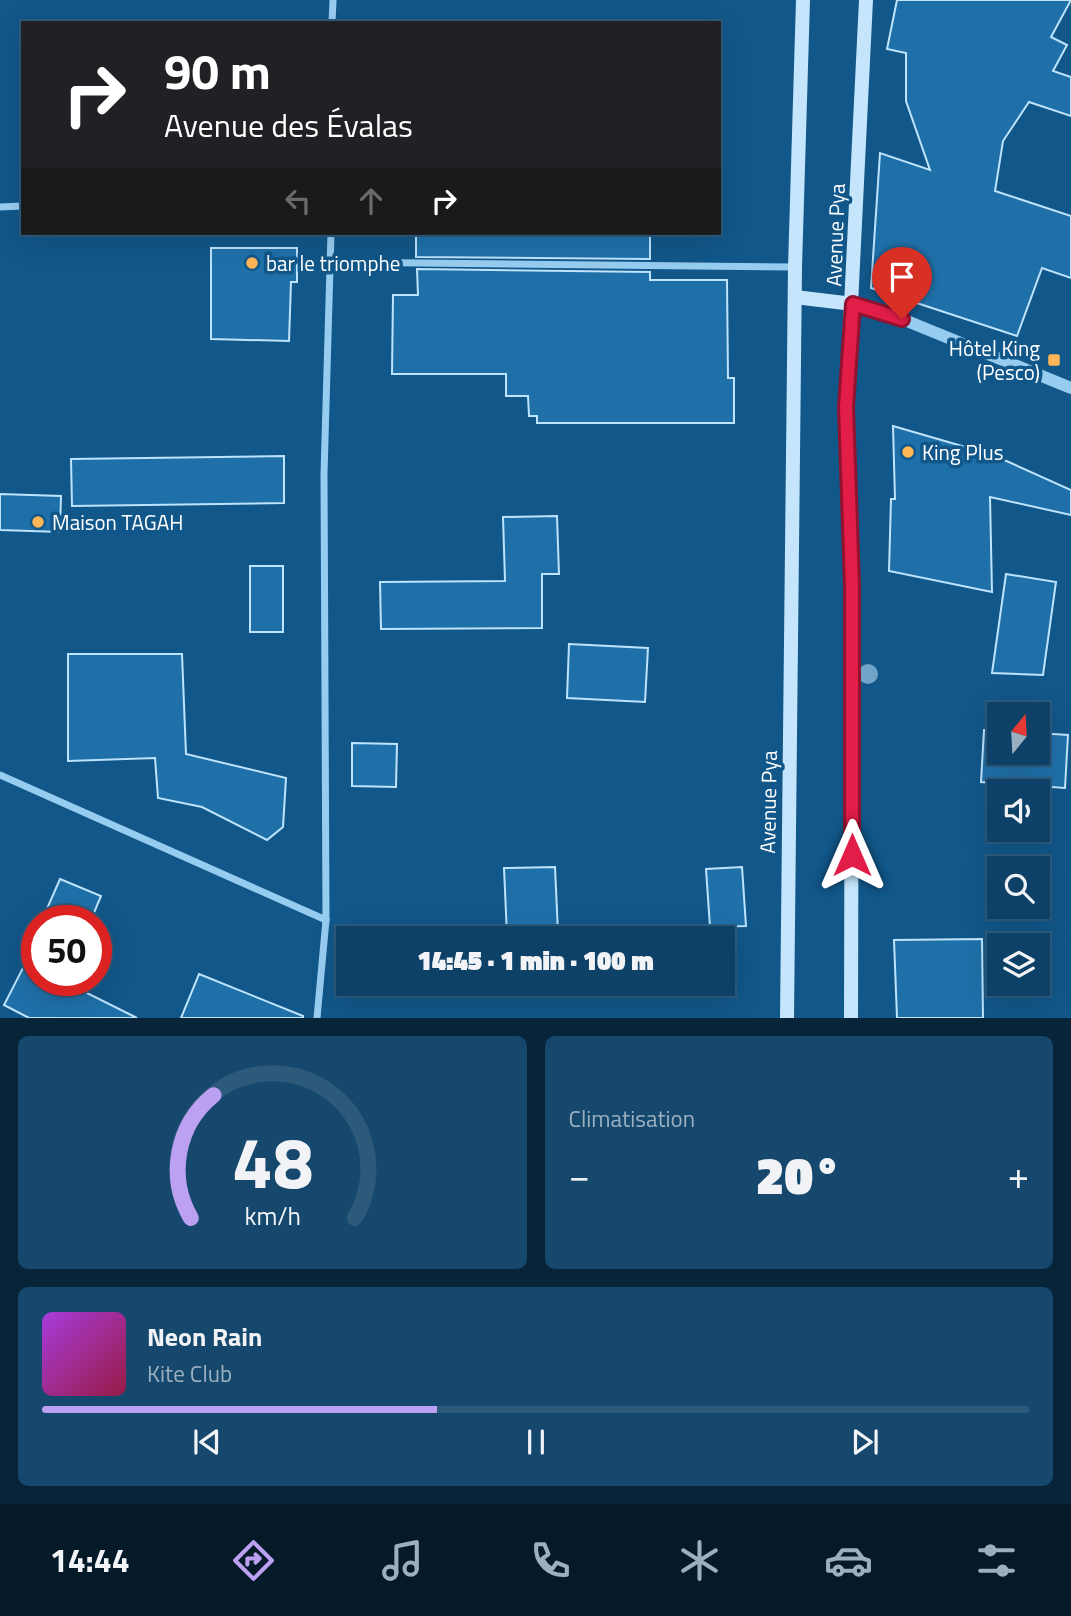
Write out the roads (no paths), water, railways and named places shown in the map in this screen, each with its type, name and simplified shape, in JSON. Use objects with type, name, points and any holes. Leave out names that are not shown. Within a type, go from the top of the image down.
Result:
[{"type":"main road","name":"Avenue Pya","points":[[787,1017],[795,267],[803,0]]},
{"type":"main road","name":"Avenue Pya","points":[[851,1017],[852,585],[846,407],[866,0]]},
{"type":"main road","points":[[795,297],[853,304]]},
{"type":"street","points":[[332,21],[333,0]]},
{"type":"street","points":[[0,207],[21,206]]},
{"type":"street","points":[[317,1017],[326,920],[324,474],[331,235]]},
{"type":"street","points":[[332,262],[795,267]]},
{"type":"street","points":[[853,304],[902,319],[1071,388]]},
{"type":"street","points":[[0,775],[326,920]]},
{"type":"place","name":"bar le triomphe","points":[[252,263]]},
{"type":"place","name":"Hôtel King (Pesco)","points":[[1054,360]]},
{"type":"place","name":"King Plus","points":[[908,452]]},
{"type":"place","name":"Maison TAGAH","points":[[38,522]]}]
